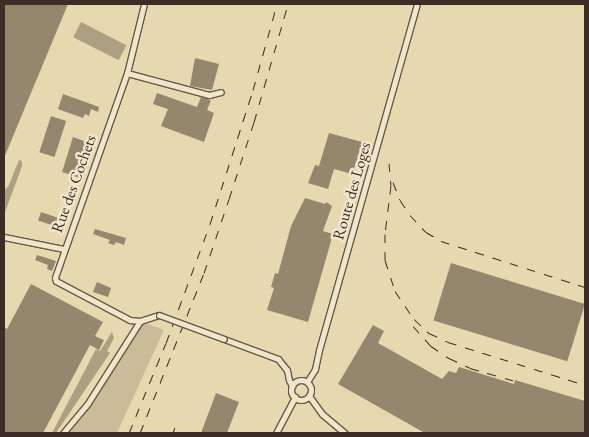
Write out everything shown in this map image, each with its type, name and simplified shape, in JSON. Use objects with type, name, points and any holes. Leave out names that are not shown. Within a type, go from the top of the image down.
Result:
[{"type":"street","name":"Rue des Cochets","points":[[140,321],[126,318],[56,281],[64,249],[126,73],[144,4]]},
{"type":"street","name":"Route des Loges","points":[[307,382],[315,368],[417,4]]},
{"type":"street","points":[[126,73],[209,95],[221,92]]},
{"type":"street","points":[[4,238],[64,249]]},
{"type":"street","points":[[64,433],[92,396],[140,321],[159,315],[278,359],[286,366],[295,397],[276,433]]},
{"type":"street","points":[[292,386],[296,381],[307,382],[311,387],[309,396],[322,414],[345,433]]},
{"type":"street","points":[[295,397],[303,399],[309,396]]},
{"type":"shaded area","points":[[81,22],[126,45],[119,60],[73,37]]},
{"type":"shaded area","points":[[19,160],[22,161],[22,166],[4,215],[4,191],[9,185]]},
{"type":"shaded area","points":[[140,321],[164,330],[117,433],[63,433],[87,403]]},
{"type":"shaded area","points":[[112,332],[114,338],[107,351],[110,353],[56,433],[52,433],[96,349],[100,351]]},
{"type":"building","points":[[4,4],[68,4],[4,158]]},
{"type":"building","points":[[195,58],[219,64],[212,90],[190,86]]},
{"type":"building","points":[[157,93],[197,107],[201,97],[211,100],[207,110],[214,113],[204,142],[161,126],[168,109],[153,104]]},
{"type":"building","points":[[63,94],[99,107],[98,112],[91,109],[89,116],[85,114],[83,118],[58,109]]},
{"type":"building","points":[[51,116],[66,121],[54,157],[39,152]]},
{"type":"building","points":[[329,133],[362,142],[362,146],[352,174],[334,169],[328,189],[308,183],[315,165],[319,166]]},
{"type":"building","points":[[73,137],[87,142],[82,157],[89,159],[89,161],[83,179],[62,172]]},
{"type":"building","points":[[305,198],[325,204],[326,202],[332,206],[323,231],[333,234],[308,322],[267,310],[274,288],[271,287],[275,273],[278,274],[291,226]]},
{"type":"building","points":[[41,212],[58,218],[55,226],[38,221]]},
{"type":"building","points":[[95,229],[126,238],[124,245],[116,242],[114,245],[108,243],[110,240],[93,234]]},
{"type":"building","points":[[37,255],[56,261],[52,271],[47,269],[48,265],[35,260]]},
{"type":"building","points":[[451,263],[585,304],[567,361],[433,320]]},
{"type":"building","points":[[97,282],[111,288],[108,297],[93,292]]},
{"type":"building","points":[[31,284],[103,322],[95,336],[104,340],[99,350],[90,345],[43,433],[4,433],[4,327],[7,329]]},
{"type":"building","points":[[373,325],[384,331],[378,343],[442,379],[449,371],[456,373],[459,367],[514,384],[515,380],[585,401],[585,433],[422,433],[338,384]]},
{"type":"building","points":[[216,393],[239,402],[227,433],[201,433]]},
{"type":"railway","points":[[129,433],[166,343],[210,224],[253,90],[277,4]]},
{"type":"railway","points":[[140,433],[204,273],[254,122],[288,4]]},
{"type":"railway","points":[[389,163],[391,185],[385,234],[385,260],[395,291],[414,319],[429,333],[448,342],[585,385]]},
{"type":"railway","points":[[393,182],[400,200],[410,215],[426,232],[441,241],[585,287]]},
{"type":"railway","points":[[413,326],[431,346],[449,358],[470,368],[515,381]]},
{"type":"railway","points":[[173,433],[175,427]]}]
